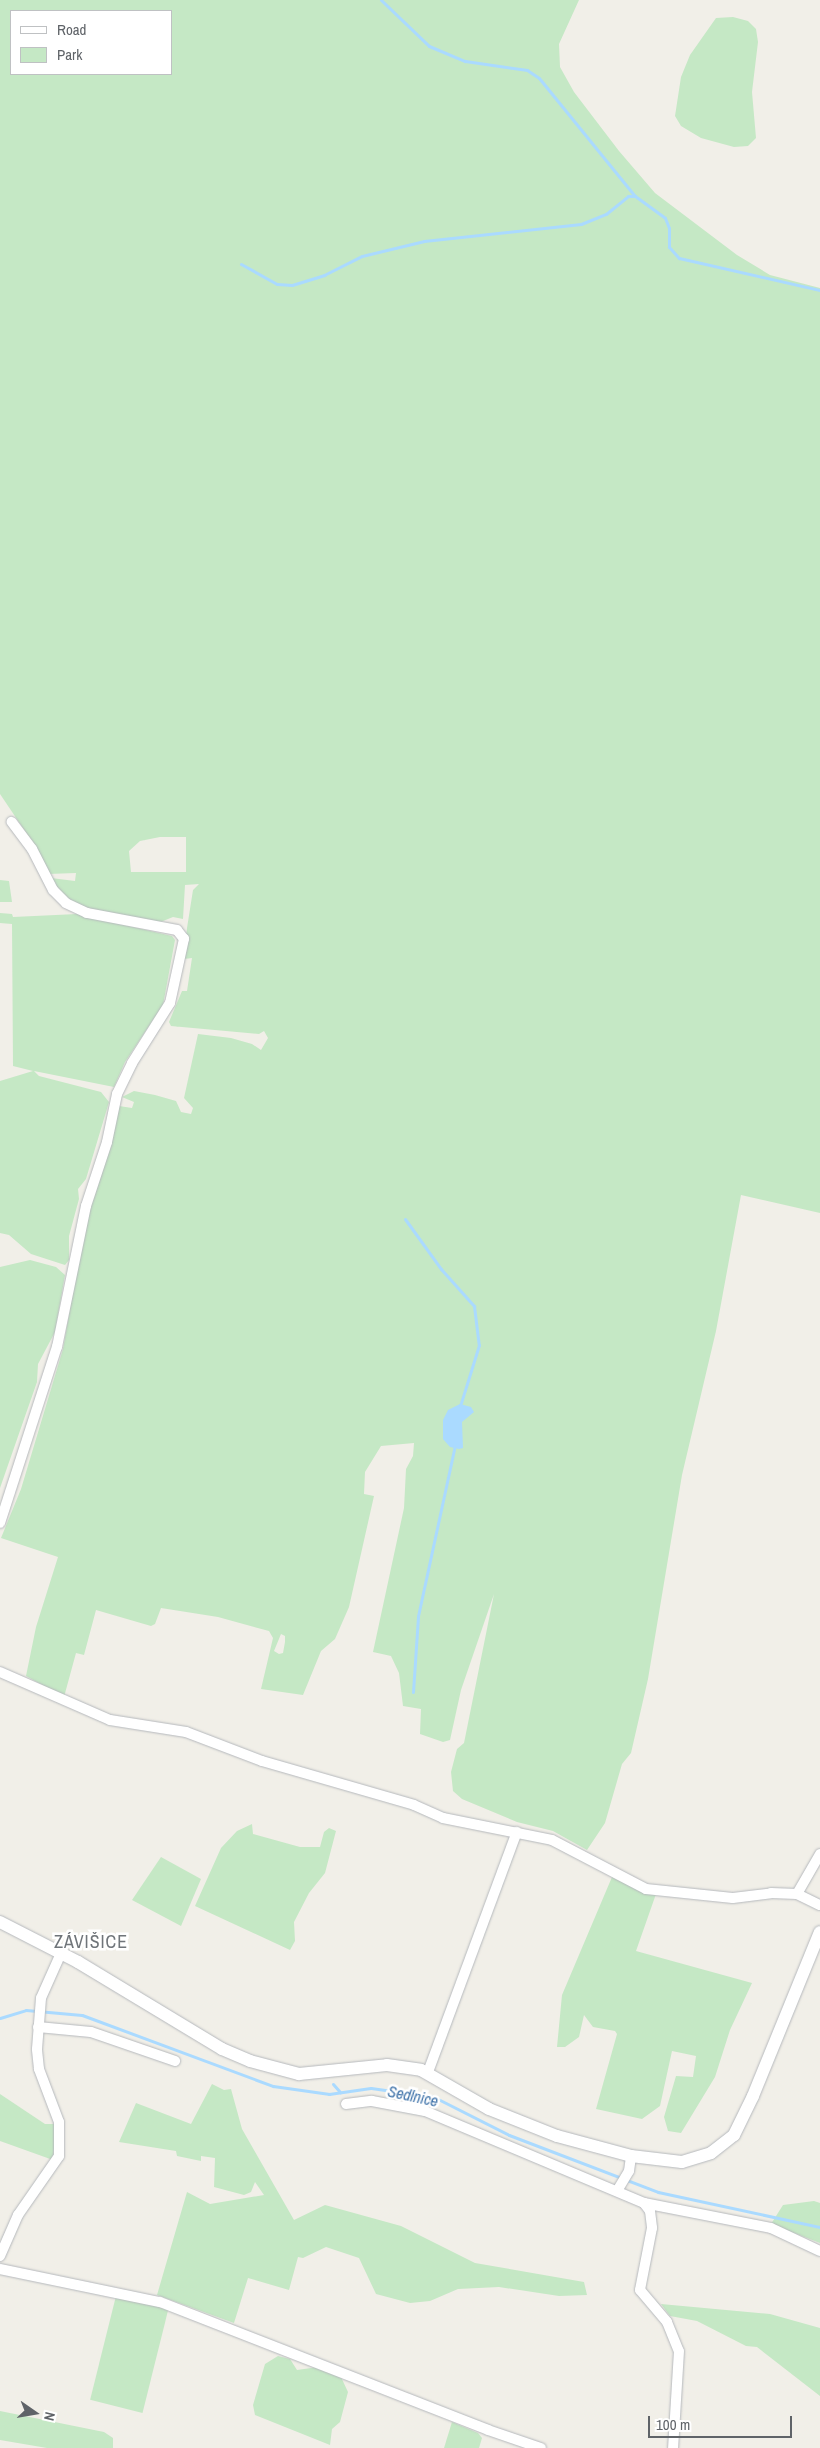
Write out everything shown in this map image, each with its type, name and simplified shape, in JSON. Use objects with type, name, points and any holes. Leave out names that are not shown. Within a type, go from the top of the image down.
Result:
[{"type":"street","points":[[0,1524],[57,1347],[84,1215],[107,1142],[117,1094],[132,1063],[170,1003],[184,939],[177,930],[87,913],[66,903],[53,890],[32,849],[12,822]]},
{"type":"street","points":[[0,1672],[110,1720],[186,1732],[262,1761],[414,1805],[443,1818],[517,1832],[565,1845],[637,1886],[656,1892],[733,1898],[770,1893],[797,1894],[820,1905]]},
{"type":"street","points":[[428,2072],[517,1832]]},
{"type":"street","points":[[797,1894],[820,1854]]},
{"type":"street","points":[[0,1922],[61,1953],[214,2044],[250,2061],[299,2074],[387,2065],[428,2072],[506,2116],[573,2141],[631,2156],[671,2162],[692,2161],[711,2153],[734,2135],[753,2096],[820,1932]]},
{"type":"street","points":[[0,2256],[21,2210],[59,2156],[59,2122],[39,2069],[38,2023],[41,1998],[61,1953]]},
{"type":"street","points":[[38,2023],[91,2032],[175,2061]]},
{"type":"street","points":[[346,2104],[372,2101],[425,2110],[619,2188],[644,2203],[771,2228],[820,2251]]},
{"type":"street","points":[[619,2188],[629,2171],[631,2156]]},
{"type":"street","points":[[644,2203],[650,2211],[652,2228],[640,2290],[667,2322],[679,2351],[673,2448]]},
{"type":"street","points":[[0,2269],[160,2302],[488,2430],[541,2448]]},
{"type":"green space","points":[[0,0],[579,0],[559,44],[560,67],[574,92],[619,151],[655,193],[737,255],[770,275],[820,288],[820,1213],[741,1195],[716,1331],[682,1475],[648,1679],[631,1753],[622,1764],[605,1823],[587,1850],[553,1831],[517,1822],[462,1799],[453,1791],[451,1772],[457,1749],[464,1743],[494,1594],[461,1690],[450,1740],[443,1742],[420,1734],[421,1709],[403,1706],[399,1673],[391,1656],[373,1652],[404,1508],[406,1469],[413,1456],[414,1443],[381,1446],[365,1472],[364,1494],[374,1496],[349,1607],[335,1639],[321,1651],[303,1695],[261,1689],[273,1638],[269,1631],[218,1617],[161,1608],[155,1624],[151,1626],[96,1610],[84,1655],[76,1653],[64,1697],[26,1676],[36,1627],[58,1557],[1,1538],[21,1489],[63,1349],[85,1222],[119,1106],[132,1108],[134,1102],[122,1097],[134,1091],[155,1095],[176,1101],[181,1112],[191,1114],[193,1108],[184,1098],[198,1034],[231,1038],[252,1044],[261,1050],[268,1038],[264,1031],[259,1034],[171,1026],[169,1022],[182,991],[187,991],[192,958],[184,959],[187,928],[193,890],[199,884],[185,885],[183,919],[173,917],[158,923],[86,911],[61,896],[51,878],[75,881],[76,873],[48,874],[35,846],[0,794]],"holes":[[[160,837],[186,837],[186,872],[131,872],[129,851],[140,841]],[[281,1634],[285,1636],[285,1642],[283,1653],[279,1654],[274,1651]]]},
{"type":"green space","points":[[733,17],[748,21],[756,29],[758,42],[752,92],[756,138],[748,146],[734,147],[701,138],[681,126],[675,116],[681,77],[690,55],[716,18]]},
{"type":"green space","points":[[0,880],[9,881],[12,902],[0,902]]},
{"type":"green space","points":[[0,913],[12,914],[13,917],[77,914],[172,936],[175,940],[163,1005],[125,1062],[114,1087],[34,1071],[39,1076],[101,1092],[109,1102],[86,1179],[78,1189],[79,1199],[69,1236],[69,1260],[65,1265],[31,1254],[9,1235],[0,1233],[0,1081],[33,1071],[13,1066],[12,924],[0,923]]},
{"type":"green space","points":[[30,1260],[56,1267],[65,1275],[55,1332],[38,1364],[37,1382],[0,1488],[0,1267]]},
{"type":"green space","points":[[252,1824],[253,1834],[300,1847],[320,1847],[324,1832],[329,1828],[336,1831],[325,1873],[309,1893],[294,1922],[295,1941],[290,1950],[195,1906],[221,1848],[237,1831]]},
{"type":"green space","points":[[161,1857],[201,1879],[181,1926],[132,1900]]},
{"type":"green space","points":[[612,1877],[656,1894],[636,1951],[752,1983],[730,2030],[715,2077],[681,2133],[668,2131],[664,2117],[676,2076],[693,2077],[696,2056],[672,2051],[660,2106],[642,2119],[596,2109],[617,2034],[615,2031],[593,2027],[584,2015],[579,2037],[565,2047],[557,2047],[562,1995]]},
{"type":"green space","points":[[212,2084],[224,2090],[231,2089],[242,2129],[294,2220],[325,2205],[401,2226],[475,2263],[584,2282],[587,2295],[559,2296],[499,2287],[458,2289],[430,2301],[410,2303],[376,2294],[359,2258],[326,2247],[303,2258],[298,2257],[289,2290],[248,2278],[234,2323],[157,2295],[187,2192],[210,2204],[264,2195],[255,2182],[251,2192],[244,2195],[214,2187],[215,2158],[201,2156],[201,2161],[177,2156],[176,2151],[119,2142],[136,2103],[191,2124]]},
{"type":"green space","points":[[0,2094],[45,2124],[56,2124],[53,2160],[0,2141]]},
{"type":"green space","points":[[814,2201],[820,2203],[820,2243],[771,2224],[783,2205]]},
{"type":"green space","points":[[116,2296],[168,2309],[143,2413],[90,2400]]},
{"type":"green space","points":[[661,2304],[770,2314],[820,2328],[820,2396],[757,2347],[746,2346],[697,2321],[670,2316]]},
{"type":"green space","points":[[278,2356],[290,2359],[297,2370],[318,2367],[340,2375],[348,2392],[340,2422],[332,2429],[330,2445],[255,2415],[253,2405],[265,2364]]},
{"type":"green space","points":[[0,2411],[104,2432],[113,2438],[113,2448],[47,2448],[0,2440]]},
{"type":"green space","points":[[452,2422],[478,2433],[482,2438],[479,2448],[444,2448]]},
{"type":"water","points":[[460,1404],[471,1407],[474,1412],[462,1422],[463,1448],[459,1449],[450,1447],[443,1439],[443,1420],[448,1410]]},
{"type":"waterway","points":[[381,0],[429,46],[465,61],[527,70],[539,78],[635,196]]},
{"type":"waterway","points":[[241,264],[277,284],[292,285],[324,275],[362,256],[424,241],[581,224],[606,214],[628,196],[635,196],[665,218],[669,228],[669,247],[679,258],[820,290]]},
{"type":"waterway","points":[[405,1219],[441,1269],[474,1306],[479,1345],[460,1406]]},
{"type":"waterway","points":[[413,1692],[418,1616],[455,1445]]},
{"type":"waterway","name":"Sedlnice","points":[[0,2018],[26,2010],[82,2015],[273,2086],[329,2094],[371,2088],[434,2097],[509,2135],[658,2192],[820,2227]]},
{"type":"waterway","points":[[333,2084],[340,2092]]},
{"type":"district","name":"ZÁVIŠICE","points":[[91,1942]]}]
